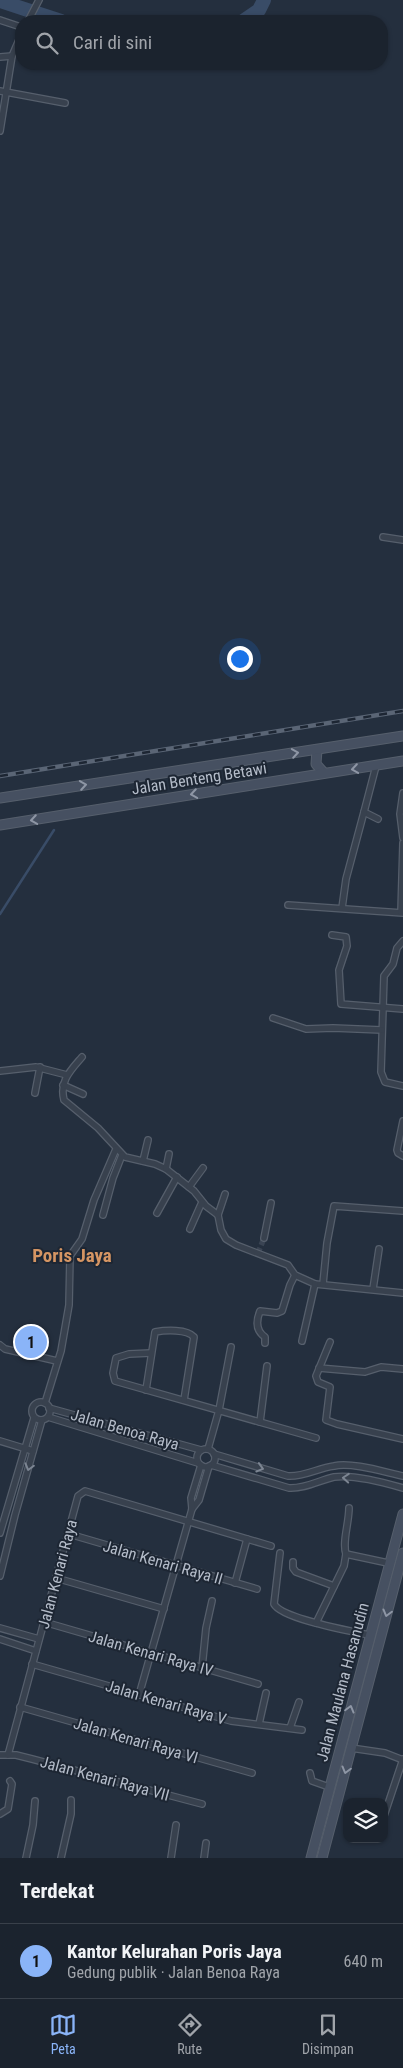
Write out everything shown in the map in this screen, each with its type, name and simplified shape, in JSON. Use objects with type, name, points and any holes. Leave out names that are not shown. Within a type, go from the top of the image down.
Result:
[{"type":"main road","name":"Jalan Benteng Betawi","points":[[0,798],[403,736]]},
{"type":"main road","points":[[317,750],[316,764],[324,774]]},
{"type":"main road","name":"Jalan Benteng Betawi","points":[[0,825],[403,761]]},
{"type":"main road","name":"Jalan Maulana Hasanudin","points":[[311,1858],[327,1787],[403,1514]]},
{"type":"main road","name":"Jalan Maulana Hasanudin","points":[[322,1858],[401,1566],[403,1552]]},
{"type":"main road","points":[[388,1563],[401,1566]]},
{"type":"main road","points":[[318,1829],[328,1832]]},
{"type":"street","points":[[31,15],[40,0]]},
{"type":"street","points":[[0,20],[15,25]]},
{"type":"street","points":[[0,131],[2,92],[15,49]]},
{"type":"street","points":[[0,57],[12,56]]},
{"type":"street","points":[[2,92],[65,103]]},
{"type":"street","points":[[383,537],[403,540]]},
{"type":"street","points":[[342,908],[346,879],[376,766]]},
{"type":"street","points":[[403,793],[400,814],[403,838]]},
{"type":"street","points":[[364,812],[378,819]]},
{"type":"street","points":[[288,905],[402,912],[403,843]]},
{"type":"street","points":[[332,935],[346,937],[347,946],[339,970],[341,1004],[403,1009]]},
{"type":"street","points":[[403,940],[397,948],[393,964],[385,973],[382,1030],[382,1078],[385,1082],[403,1086]]},
{"type":"street","points":[[273,1018],[306,1029],[382,1030]]},
{"type":"street","points":[[82,1056],[67,1075],[63,1085],[64,1100],[98,1128],[122,1155],[166,1170],[189,1187],[202,1202],[218,1215]]},
{"type":"street","points":[[0,1072],[26,1067],[40,1067],[67,1075]]},
{"type":"street","points":[[35,1094],[40,1067]]},
{"type":"street","points":[[63,1085],[83,1094]]},
{"type":"street","points":[[403,1121],[397,1150],[403,1156]]},
{"type":"street","points":[[143,1161],[148,1140]]},
{"type":"street","points":[[0,1533],[34,1418],[33,1406],[38,1402],[47,1405],[69,1305],[70,1256],[82,1238],[94,1200],[116,1149]]},
{"type":"street","points":[[166,1170],[169,1154]]},
{"type":"street","points":[[103,1216],[113,1178],[122,1155]]},
{"type":"street","points":[[189,1187],[203,1168]]},
{"type":"street","points":[[157,1213],[177,1177]]},
{"type":"street","points":[[225,1194],[218,1215],[226,1239],[236,1245],[288,1265],[295,1275],[315,1284],[403,1293]]},
{"type":"street","points":[[190,1229],[202,1202]]},
{"type":"street","points":[[264,1238],[271,1203]]},
{"type":"street","points":[[323,1284],[327,1243],[334,1206],[403,1211]]},
{"type":"street","points":[[373,1289],[379,1249]]},
{"type":"street","points":[[264,1343],[265,1337],[258,1331],[260,1311],[277,1313],[282,1311],[295,1275]]},
{"type":"street","points":[[302,1341],[315,1284]]},
{"type":"street","points":[[146,1390],[155,1332],[165,1331],[192,1334],[194,1337],[184,1400]]},
{"type":"street","points":[[330,1342],[316,1376],[317,1381],[330,1387],[326,1420],[403,1439]]},
{"type":"street","points":[[0,1346],[57,1361]]},
{"type":"street","points":[[192,1510],[191,1498],[199,1464],[197,1456],[204,1450],[219,1410],[231,1347]]},
{"type":"street","points":[[151,1353],[116,1358],[113,1373],[115,1381],[316,1438]]},
{"type":"street","points":[[260,1422],[267,1366]]},
{"type":"street","points":[[319,1368],[365,1372],[381,1367],[403,1369]]},
{"type":"street","name":"Jalan Benoa Raya","points":[[0,1576],[15,1515],[45,1419],[47,1405],[204,1450]]},
{"type":"street","name":"Jalan Benoa Raya","points":[[34,1418],[45,1419],[199,1464]]},
{"type":"street","points":[[0,1441],[34,1451]]},
{"type":"street","points":[[204,1450],[288,1476],[298,1477],[336,1465],[400,1476]]},
{"type":"street","points":[[139,1695],[188,1522],[192,1510],[199,1500],[210,1466],[214,1460],[214,1454]]},
{"type":"street","points":[[199,1464],[290,1488],[299,1488],[338,1477],[390,1484],[403,1488]]},
{"type":"street","points":[[390,1473],[390,1484]]},
{"type":"street","name":"Jalan Kenari Raya","points":[[8,1755],[78,1496],[85,1491],[188,1522]]},
{"type":"street","points":[[316,1623],[344,1566],[346,1554],[344,1544],[347,1534],[349,1508]]},
{"type":"street","points":[[6,1512],[15,1515]]},
{"type":"street","points":[[188,1522],[271,1546]]},
{"type":"street","name":"Jalan Kenari Raya II","points":[[69,1534],[257,1589]]},
{"type":"street","points":[[236,1583],[247,1539]]},
{"type":"street","points":[[280,1553],[274,1606],[281,1611],[316,1623],[369,1634]]},
{"type":"street","points":[[346,1554],[388,1563]]},
{"type":"street","points":[[293,1562],[292,1568],[296,1572],[334,1586]]},
{"type":"street","points":[[56,1578],[164,1609]]},
{"type":"street","points":[[202,1668],[206,1628],[212,1601]]},
{"type":"street","name":"Jalan Kenari Raya IV","points":[[44,1622],[258,1684]]},
{"type":"street","points":[[0,1628],[39,1639]]},
{"type":"street","points":[[0,1639],[36,1651]]},
{"type":"street","name":"Jalan Kenari Raya V","points":[[32,1664],[232,1721],[302,1730]]},
{"type":"street","points":[[259,1724],[266,1693]]},
{"type":"street","points":[[290,1728],[300,1702]]},
{"type":"street","name":"Jalan Kenari Raya VI","points":[[20,1707],[252,1773]]},
{"type":"street","points":[[352,1748],[385,1754],[403,1760],[388,1804]]},
{"type":"street","points":[[0,1755],[8,1755]]},
{"type":"street","name":"Jalan Kenari Raya VII","points":[[8,1755],[32,1759],[202,1804]]},
{"type":"street","points":[[310,1773],[311,1780],[327,1787]]},
{"type":"street","points":[[0,1814],[8,1809],[12,1784],[10,1782]]},
{"type":"street","points":[[61,1858],[71,1814],[71,1800]]},
{"type":"street","points":[[26,1858],[33,1825],[35,1801]]},
{"type":"street","points":[[171,1858],[176,1825]]},
{"type":"street","points":[[204,1858],[206,1843]]},
{"type":"waterway","points":[[252,15],[259,10],[264,0]]},
{"type":"waterway","points":[[0,1],[43,15]]},
{"type":"waterway","points":[[0,914],[54,830]]},
{"type":"tunnel","points":[[258,1253],[264,1238]]},
{"type":"railway","points":[[0,776],[403,711]]},
{"type":"place","name":"Kantor Kelurahan Poris Jaya","points":[[31,1342]]},
{"type":"district","name":"Poris Jaya","points":[[72,1255]]}]
